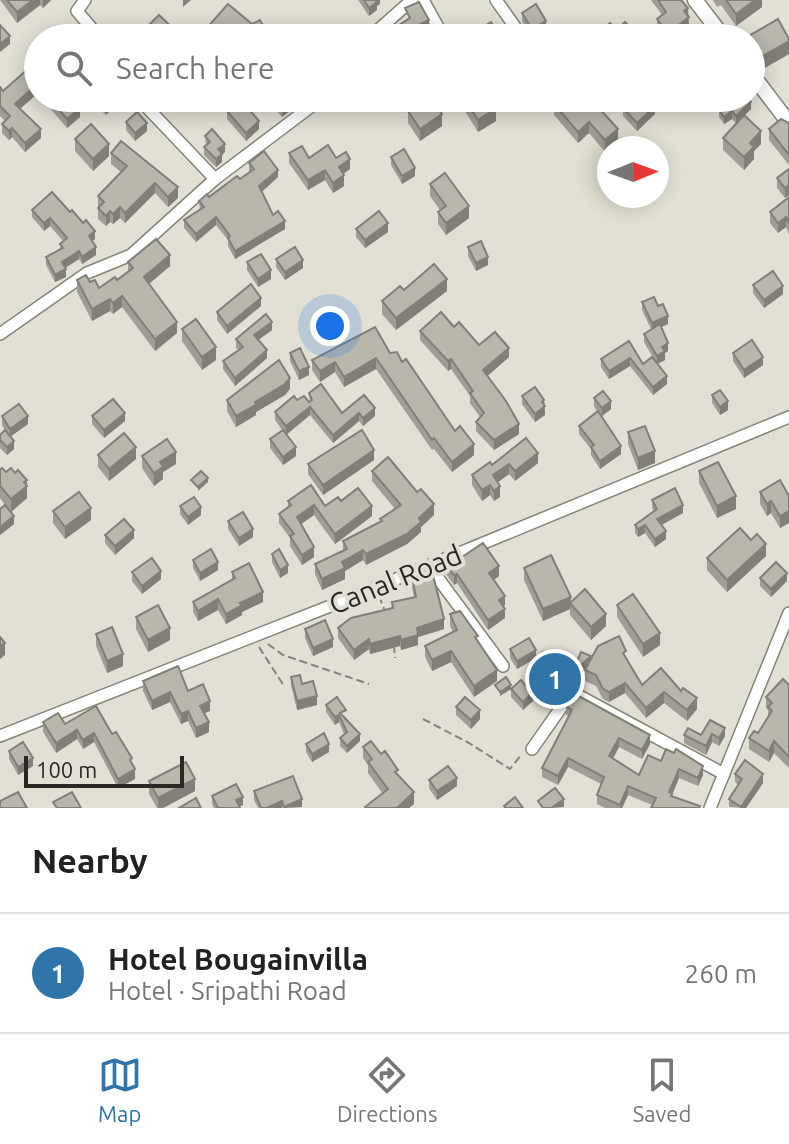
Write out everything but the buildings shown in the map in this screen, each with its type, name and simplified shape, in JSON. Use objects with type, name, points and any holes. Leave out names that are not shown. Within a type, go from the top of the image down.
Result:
[{"type":"main road","points":[[695,0],[713,24]]},
{"type":"main road","points":[[765,91],[789,123]]},
{"type":"street","points":[[85,0],[77,11],[88,24]]},
{"type":"street","points":[[385,24],[412,0]]},
{"type":"street","points":[[423,0],[436,24]]},
{"type":"street","points":[[496,0],[513,24]]},
{"type":"street","points":[[151,112],[215,179]]},
{"type":"street","points":[[0,334],[87,273],[131,255],[215,179],[304,112]]},
{"type":"street","name":"Canal Road","points":[[0,736],[429,566],[789,417]]},
{"type":"street","points":[[429,566],[503,666]]},
{"type":"street","points":[[710,808],[789,613]]},
{"type":"street","points":[[532,749],[572,692],[724,774]]},
{"type":"path","points":[[376,587],[385,613]]},
{"type":"path","points":[[394,638],[395,658]]},
{"type":"path","points":[[284,686],[257,643],[263,640],[283,655],[369,684]]},
{"type":"path","points":[[423,719],[510,769],[519,757],[532,749]]},
{"type":"place","name":"Hotel Bougainvilla","points":[[555,679]]}]
